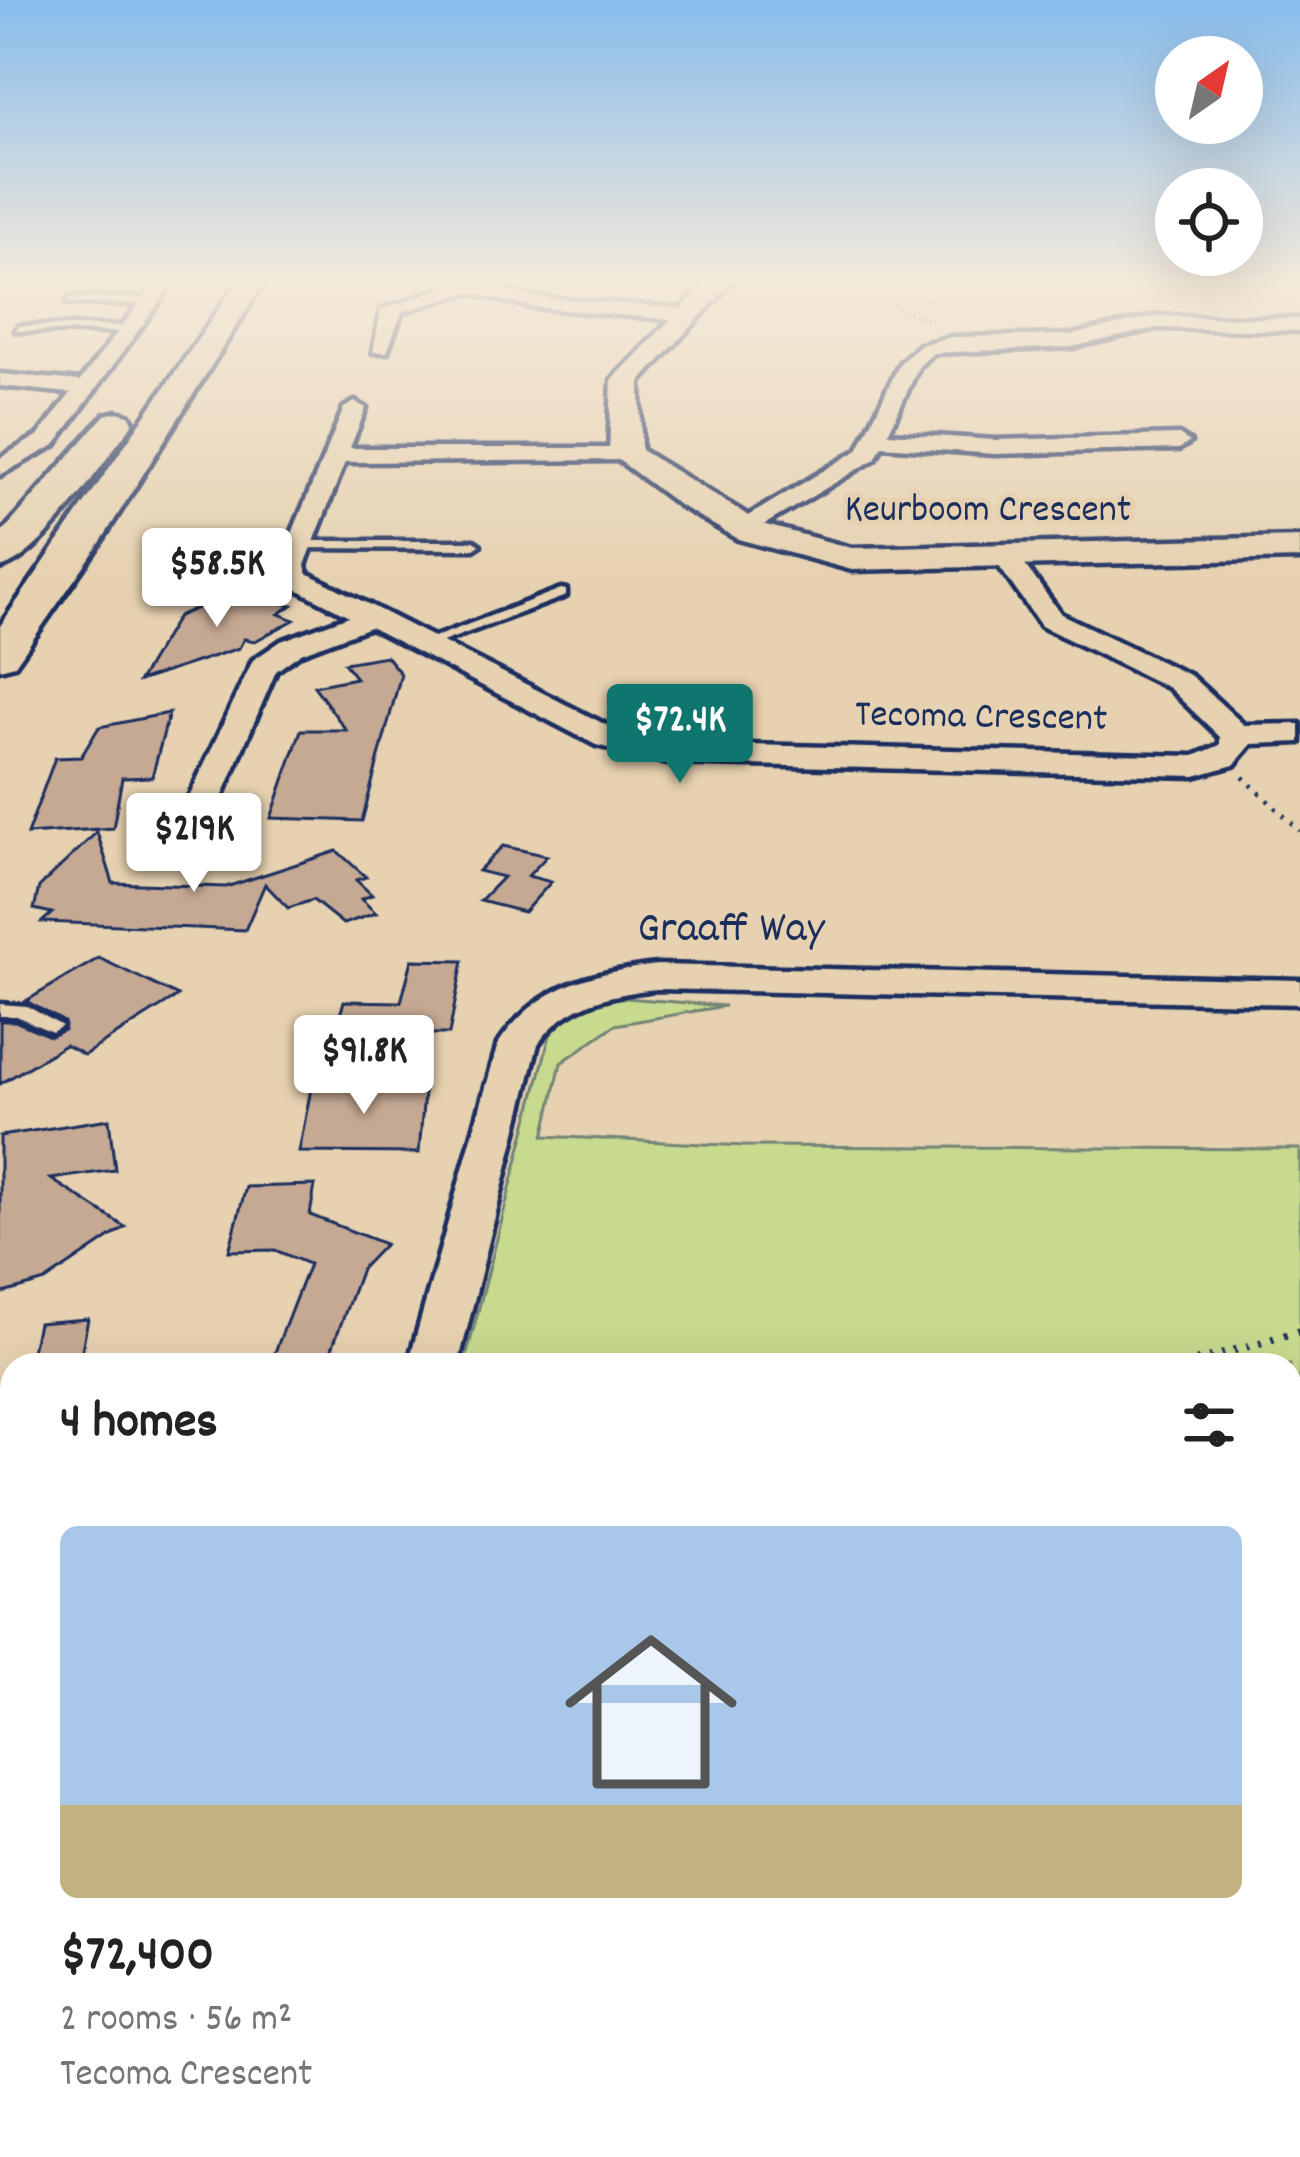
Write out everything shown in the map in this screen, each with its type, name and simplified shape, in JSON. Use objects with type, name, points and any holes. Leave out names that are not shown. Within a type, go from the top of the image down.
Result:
[{"type":"main road","points":[[0,556],[103,443],[144,384]]},
{"type":"main road","points":[[0,656],[81,543],[185,384]]},
{"type":"street","points":[[38,384],[83,388]]},
{"type":"street","points":[[0,468],[47,440],[86,384]]},
{"type":"street","points":[[337,455],[625,453],[626,384]]},
{"type":"street","points":[[738,530],[844,472],[876,440],[903,384]]},
{"type":"street","points":[[300,545],[355,408]]},
{"type":"street","points":[[876,440],[995,447],[1179,442]]},
{"type":"street","name":"Keurboom Crescent","points":[[625,453],[738,530],[859,560],[1300,548]]},
{"type":"street","name":"Tecoma Crescent","points":[[300,545],[292,566],[294,577],[367,619],[607,738],[652,751],[1195,766],[1230,747],[1180,682],[1051,620],[1007,559]]},
{"type":"street","points":[[194,824],[263,666],[291,647],[367,619]]},
{"type":"street","points":[[1230,747],[1300,733]]},
{"type":"street","name":"Graaff Way","points":[[436,1353],[518,1044],[541,1012],[583,989],[657,977],[1300,992]]},
{"type":"lane","points":[[300,545],[474,545]]},
{"type":"lane","points":[[421,645],[561,593]]},
{"type":"lane","points":[[0,1010],[20,1010],[52,1026]]},
{"type":"path","points":[[1230,747],[1300,830]]},
{"type":"path","points":[[1225,1353],[1300,1331]]},
{"type":"green space","points":[[614,997],[725,1006],[615,1025],[561,1063],[544,1136],[745,1146],[1300,1149],[1300,1353],[467,1353],[550,1035],[569,1014]]},
{"type":"building","points":[[256,583],[251,598],[292,605],[279,614],[294,620],[255,641],[244,639],[239,648],[139,681],[178,616]]},
{"type":"building","points":[[386,656],[401,674],[362,821],[271,818],[301,730],[346,730],[314,686],[356,678],[344,663]]},
{"type":"building","points":[[169,713],[152,777],[122,778],[113,828],[27,834],[55,758],[81,757],[99,727]]},
{"type":"building","points":[[97,832],[113,883],[226,887],[337,851],[366,877],[356,880],[372,895],[361,899],[376,913],[343,924],[313,900],[288,908],[265,884],[245,930],[42,922],[52,913],[34,909],[39,887]]},
{"type":"building","points":[[503,846],[547,856],[528,876],[551,882],[524,912],[480,901],[503,877],[478,871]]},
{"type":"building","points":[[99,958],[178,996],[84,1055],[65,1045],[0,1084],[0,1021],[15,1021],[50,1036],[64,1030],[64,1022],[26,1001]]},
{"type":"building","points":[[412,960],[463,961],[449,1034],[430,1034],[428,1051],[336,1029],[344,1001],[401,1002]]},
{"type":"building","points":[[425,1080],[419,1153],[299,1152],[312,1083]]},
{"type":"building","points":[[109,1119],[115,1170],[51,1179],[125,1227],[45,1281],[0,1294],[0,1136]]},
{"type":"building","points":[[315,1185],[310,1215],[385,1244],[361,1269],[330,1353],[275,1353],[309,1264],[275,1250],[229,1251],[246,1187]]},
{"type":"building","points":[[88,1319],[81,1353],[32,1353],[38,1323]]}]
